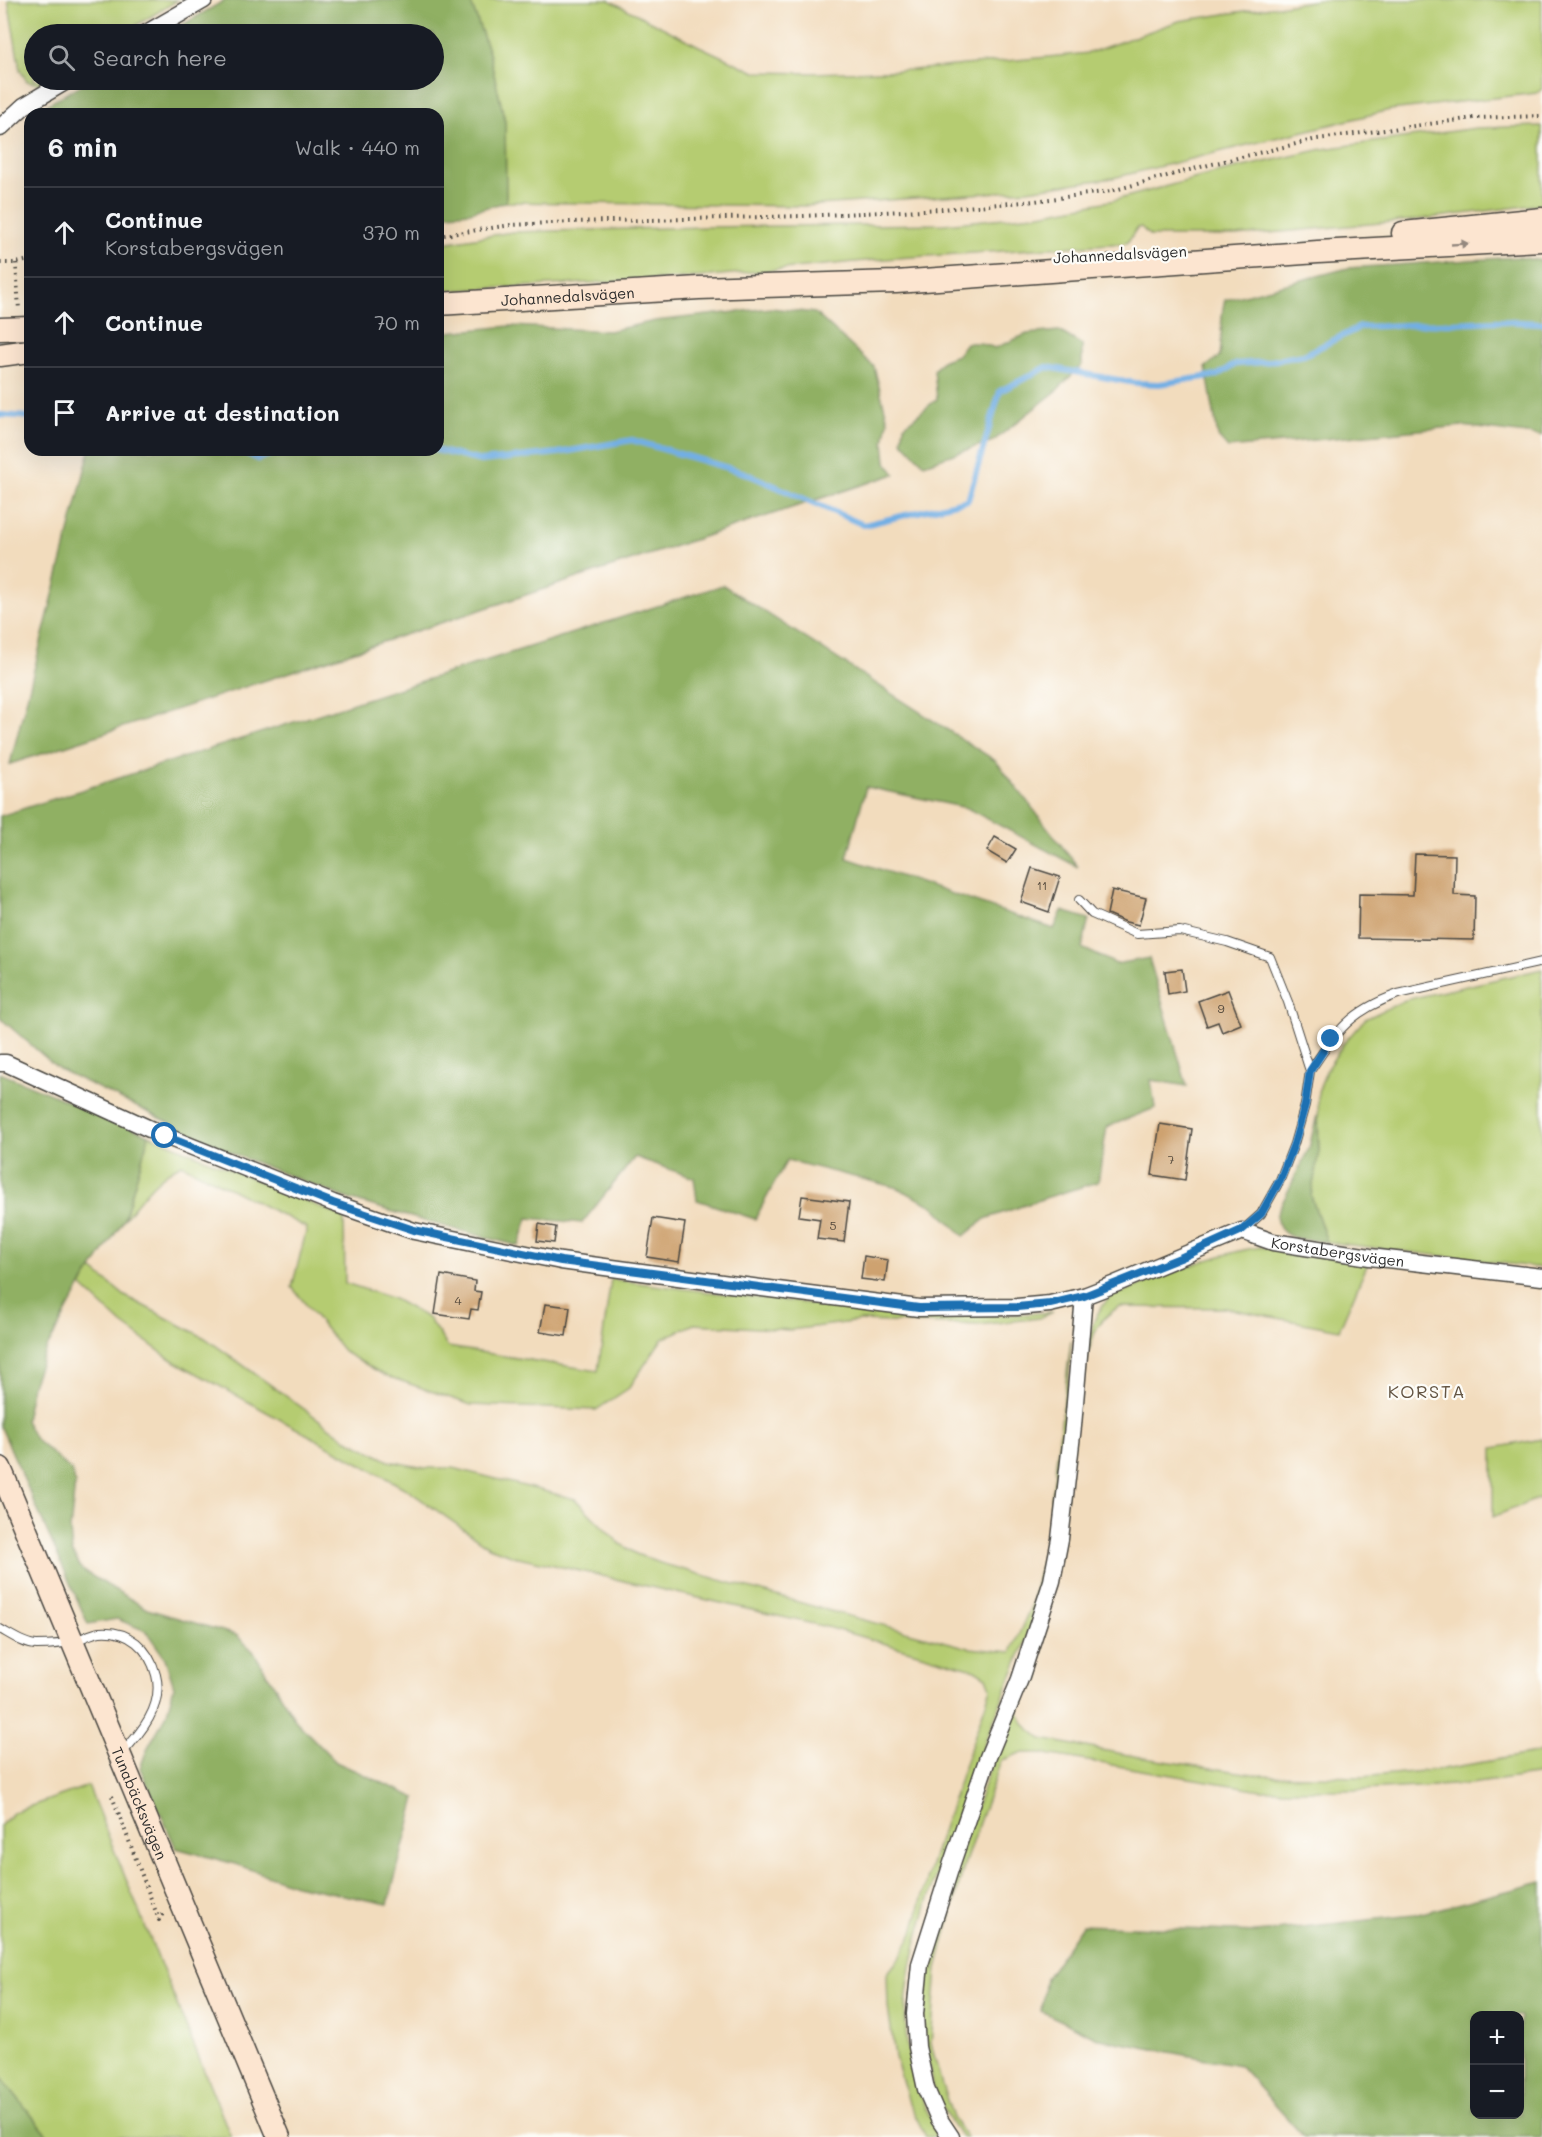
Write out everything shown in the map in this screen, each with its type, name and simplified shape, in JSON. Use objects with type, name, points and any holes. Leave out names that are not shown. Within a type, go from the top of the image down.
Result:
[{"type":"main road","name":"Johannedalsvägen","points":[[699,288],[894,267],[1321,241],[1542,219]]},
{"type":"main road","name":"Johannedalsvägen","points":[[444,304],[699,288],[896,282],[1318,252],[1542,240]]},
{"type":"main road","points":[[0,329],[24,328]]},
{"type":"main road","points":[[0,356],[24,352]]},
{"type":"main road","name":"Tunabäcksvägen","points":[[0,1468],[279,2137]]},
{"type":"street","points":[[162,24],[204,0]]},
{"type":"street","points":[[0,128],[24,106],[51,90]]},
{"type":"street","points":[[0,1063],[6,1063],[165,1136],[333,1203],[414,1230],[561,1261],[919,1308],[1017,1307],[1050,1304],[1084,1296],[1180,1258],[1242,1230]]},
{"type":"street","name":"Korstabergsvägen","points":[[1242,1230],[1272,1242],[1370,1257],[1542,1277]]},
{"type":"street","points":[[951,2137],[939,2118],[926,2089],[917,2047],[915,2014],[920,1964],[988,1757],[1020,1679],[1052,1581],[1060,1539],[1072,1437],[1084,1296]]},
{"type":"lane","points":[[1079,900],[1092,914],[1137,934],[1180,931],[1227,942],[1270,957],[1288,1002],[1310,1071],[1305,1105],[1294,1144],[1280,1180],[1261,1214],[1242,1230]]},
{"type":"lane","points":[[1310,1071],[1343,1025],[1358,1012],[1376,1002],[1398,994],[1542,962]]},
{"type":"lane","points":[[0,1629],[35,1646],[72,1641],[98,1632],[122,1634],[140,1644],[153,1664],[159,1686],[154,1707],[142,1732],[120,1755]]},
{"type":"path","points":[[444,235],[511,225],[803,216],[942,209],[1035,201],[1111,191],[1317,139],[1474,118],[1542,116]]},
{"type":"path","points":[[0,263],[24,261]]},
{"type":"green space","points":[[8,0],[178,0],[138,24],[24,24],[24,76],[20,70]]},
{"type":"green space","points":[[225,0],[470,0],[489,53],[505,121],[506,202],[470,212],[444,214],[444,108],[41,108],[72,90],[444,90],[444,24],[184,24]]},
{"type":"green space","points":[[470,0],[609,0],[755,72],[812,73],[913,70],[1089,53],[1179,21],[1318,0],[1542,0],[1542,89],[1537,93],[1390,110],[1113,178],[1027,190],[805,206],[506,202],[505,121],[489,53]]},
{"type":"green space","points":[[1542,126],[1542,204],[1414,220],[1235,236],[1150,236],[1141,227],[1137,228],[1127,243],[896,258],[700,277],[444,291],[444,243],[512,232],[944,224],[1035,215],[1115,200],[1216,173],[1323,149],[1476,128]]},
{"type":"green space","points":[[1518,257],[1542,261],[1542,436],[1462,426],[1228,448],[1218,437],[1206,367],[1220,356],[1225,300],[1348,268]]},
{"type":"green space","points":[[771,308],[815,313],[874,367],[888,421],[884,442],[886,462],[895,474],[10,764],[88,456],[444,456],[444,332],[510,326],[609,331],[655,321]]},
{"type":"green space","points":[[1059,331],[1082,345],[1082,365],[1054,393],[993,441],[924,464],[902,441],[904,426],[937,399],[934,370],[942,361],[957,355],[966,343],[980,343],[995,348],[1027,334]]},
{"type":"green space","points":[[723,585],[996,761],[1078,867],[967,808],[866,787],[847,858],[1054,929],[1062,911],[1089,919],[1082,948],[1116,964],[1149,958],[1187,1086],[1151,1080],[1155,1108],[1107,1127],[1098,1182],[985,1219],[964,1236],[933,1206],[898,1188],[787,1160],[755,1219],[697,1200],[694,1178],[635,1157],[582,1223],[528,1218],[519,1246],[349,1199],[234,1154],[59,1069],[0,1018],[0,816]]},
{"type":"green space","points":[[1542,969],[1542,1268],[1327,1242],[1311,1196],[1319,1151],[1318,1092],[1326,1071],[1343,1044],[1365,1019],[1405,1000]]},
{"type":"green space","points":[[0,1073],[149,1135],[124,1220],[81,1286],[45,1351],[32,1385],[25,1420],[35,1439],[72,1471],[75,1483],[70,1530],[72,1552],[82,1570],[147,1609],[236,1635],[253,1651],[296,1721],[336,1762],[416,1798],[388,1904],[295,1885],[235,1864],[176,1848],[140,1768],[149,1745],[166,1716],[174,1687],[165,1658],[146,1631],[117,1619],[88,1624],[0,1425]]},
{"type":"green space","points":[[1317,1115],[1319,1151],[1311,1196],[1327,1242],[1294,1238],[1288,1235],[1282,1231],[1276,1216],[1309,1148]]},
{"type":"green space","points":[[149,1135],[344,1217],[345,1283],[394,1299],[428,1318],[448,1347],[598,1371],[611,1279],[750,1297],[889,1311],[970,1315],[1053,1312],[1039,1318],[979,1325],[860,1321],[790,1330],[694,1324],[662,1339],[629,1388],[596,1410],[471,1405],[384,1375],[344,1352],[292,1287],[307,1228],[182,1164],[157,1181],[124,1220]]},
{"type":"green space","points":[[1260,1247],[1368,1263],[1339,1330],[1226,1308],[1119,1307],[1099,1325],[1092,1339],[1085,1365],[1094,1320],[1111,1296],[1203,1262]]},
{"type":"green space","points":[[92,1269],[125,1296],[205,1338],[346,1439],[389,1461],[425,1468],[453,1468],[575,1499],[619,1543],[636,1554],[660,1563],[969,1648],[1011,1652],[1031,1606],[1047,1537],[1071,1341],[1057,1509],[1046,1576],[1027,1639],[974,1771],[945,1851],[920,1930],[909,1981],[906,2024],[910,2058],[925,2107],[940,2137],[926,2137],[909,2103],[895,2057],[888,2007],[887,1974],[901,1956],[913,1932],[933,1858],[991,1688],[987,1677],[976,1670],[831,1628],[514,1556],[489,1547],[406,1489],[169,1358],[122,1324],[81,1286]]},
{"type":"green space","points":[[1542,1439],[1542,1497],[1493,1517],[1493,1448]]},
{"type":"green space","points":[[1038,1653],[1018,1711],[1025,1725],[1042,1739],[1150,1759],[1259,1775],[1362,1777],[1443,1769],[1542,1752],[1542,1774],[1470,1784],[1364,1790],[1261,1790],[1040,1753],[1020,1753],[1001,1761],[965,1862],[937,1968],[931,2044],[953,2118],[966,2137],[961,2137],[932,2086],[921,2012],[930,1964],[959,1855],[1006,1723]]},
{"type":"green space","points":[[88,1786],[231,2137],[49,2137],[0,2076],[0,1826],[14,1812]]},
{"type":"green space","points":[[1542,1882],[1542,2137],[1304,2137],[1239,2065],[1100,2039],[1041,2011],[1046,1978],[1082,1925],[1257,1932],[1414,1915]]},
{"type":"green space","points":[[0,2076],[49,2137],[0,2137]]},
{"type":"building","points":[[995,837],[1016,849],[1007,863],[987,851]]},
{"type":"building","points":[[1415,854],[1455,855],[1454,895],[1475,896],[1474,940],[1358,938],[1359,894],[1413,895]]},
{"type":"building","points":[[1032,868],[1060,877],[1049,912],[1021,902]]},
{"type":"building","points":[[1112,890],[1146,898],[1139,925],[1107,914]]},
{"type":"building","points":[[1182,969],[1185,991],[1168,994],[1165,971]]},
{"type":"building","points":[[1228,990],[1241,1024],[1222,1032],[1218,1022],[1207,1026],[1198,1001]]},
{"type":"building","points":[[1160,1124],[1192,1129],[1185,1180],[1152,1175]]},
{"type":"building","points":[[802,1196],[849,1202],[844,1242],[817,1239],[820,1219],[799,1216]]},
{"type":"building","points":[[653,1218],[685,1223],[679,1262],[647,1257]]},
{"type":"building","points":[[539,1224],[556,1227],[554,1243],[537,1241]]},
{"type":"building","points":[[864,1256],[888,1260],[885,1282],[861,1279]]},
{"type":"building","points":[[441,1275],[475,1281],[474,1291],[481,1292],[478,1310],[471,1309],[469,1319],[435,1314]]},
{"type":"building","points":[[545,1304],[570,1307],[566,1336],[540,1332]]},
{"type":"waterway","points":[[444,452],[481,461],[558,453],[632,440],[745,473],[864,525],[968,500],[1000,391],[1047,367],[1135,383],[1159,384],[1218,375],[1236,364],[1265,362],[1304,355],[1360,327],[1497,321],[1542,323]]},
{"type":"waterway","points":[[0,415],[24,417]]},
{"type":"waterway","points":[[252,456],[258,459],[266,456]]},
{"type":"district","name":"KORSTA","points":[[1427,1391]]},
{"type":"route","points":[[165,1136],[333,1203],[414,1230],[561,1261],[919,1308],[1017,1307],[1050,1304],[1084,1296],[1180,1258],[1242,1230],[1261,1214],[1280,1180],[1294,1144],[1305,1105],[1310,1071],[1331,1039]]}]
